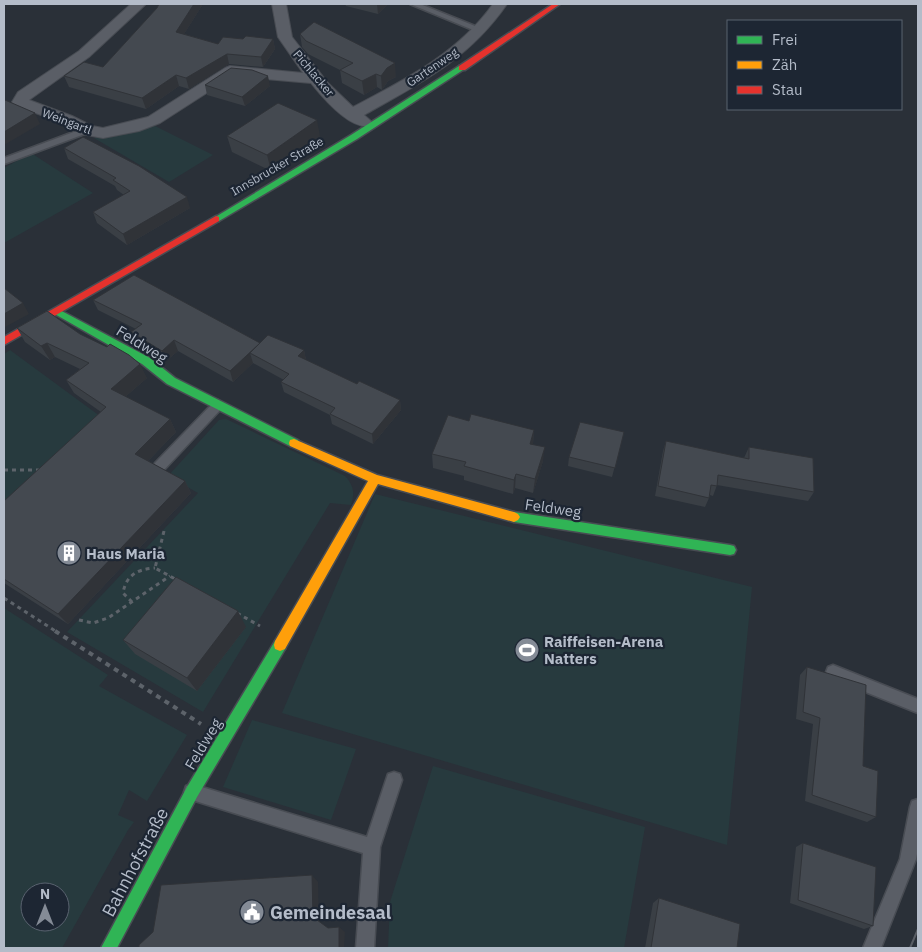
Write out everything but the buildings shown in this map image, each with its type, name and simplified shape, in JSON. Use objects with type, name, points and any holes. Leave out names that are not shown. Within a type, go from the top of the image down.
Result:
[{"type":"street","name":"Weingartl","points":[[139,4],[84,54],[24,95],[20,100],[22,104],[66,119],[87,130],[103,133],[148,123],[183,103],[230,71],[315,79]]},
{"type":"street","name":"Pichlacker","points":[[279,4],[285,37],[315,79],[351,115],[372,126]]},
{"type":"street","name":"Gartenweg","points":[[351,115],[433,68],[481,30],[491,19],[498,4]]},
{"type":"street","name":"Innsbrucker Straße","points":[[4,341],[372,126],[445,80],[557,4]]},
{"type":"street","name":"Feldweg","points":[[56,311],[146,361],[170,381],[306,449],[375,479],[518,518],[730,550]]},
{"type":"street","name":"Feldweg","points":[[192,792],[284,639],[375,479]]},
{"type":"street","name":"Bahnhofstraße","points":[[109,948],[192,792]]},
{"type":"lane","points":[[414,4],[481,30]]},
{"type":"lane","points":[[4,161],[87,130]]},
{"type":"lane","points":[[159,468],[218,405]]},
{"type":"lane","points":[[833,672],[918,706]]},
{"type":"lane","points":[[365,948],[372,847],[394,780]]},
{"type":"lane","points":[[192,792],[372,847]]},
{"type":"lane","points":[[872,948],[908,860],[918,807]]},
{"type":"path","points":[[4,470],[41,470]]},
{"type":"path","points":[[155,568],[164,531]]},
{"type":"path","points":[[132,602],[124,593],[124,584],[132,572],[143,568],[155,568],[178,580]]},
{"type":"path","points":[[79,620],[93,623],[108,618],[170,576]]},
{"type":"path","points":[[4,598],[224,738]]},
{"type":"path","points":[[235,612],[284,639]]},
{"type":"green space","points":[[155,126],[213,155],[169,182],[94,138]]},
{"type":"green space","points":[[31,153],[93,193],[4,243],[4,168]]},
{"type":"green space","points":[[10,350],[108,422],[4,519],[4,354]]},
{"type":"green space","points":[[226,419],[345,476],[352,486],[353,497],[351,505],[330,503],[203,712],[67,632],[198,493],[168,476],[219,420]]},
{"type":"green space","name":"Raiffeisen-Arena Natters","points":[[375,494],[752,587],[727,845],[282,713]]},
{"type":"green space","points":[[4,608],[108,675],[99,686],[187,735],[147,801],[129,790],[118,815],[134,822],[62,948],[4,948]]},
{"type":"green space","points":[[252,720],[356,749],[331,820],[223,787]]},
{"type":"green space","points":[[433,766],[645,827],[624,948],[388,948],[390,902]]},
{"type":"tram line","points":[[910,948],[918,929]]},
{"type":"traffic: fast","points":[[216,219],[354,137],[462,68]]},
{"type":"traffic: fast","points":[[56,311],[146,361],[171,381],[294,443]]},
{"type":"traffic: fast","points":[[514,517],[730,550]]},
{"type":"traffic: fast","points":[[109,948],[192,792],[280,645]]},
{"type":"traffic: slow","points":[[294,443],[375,479],[514,517]]},
{"type":"traffic: slow","points":[[280,645],[375,479]]},
{"type":"traffic: jam","points":[[462,68],[557,4]]},
{"type":"traffic: jam","points":[[4,341],[216,219]]},
{"type":"place","name":"Haus Maria","points":[[69,553]]},
{"type":"place","name":"Raiffeisen-Arena Natters","points":[[527,650]]},
{"type":"place","name":"Gemeindesaal","points":[[252,912]]}]
